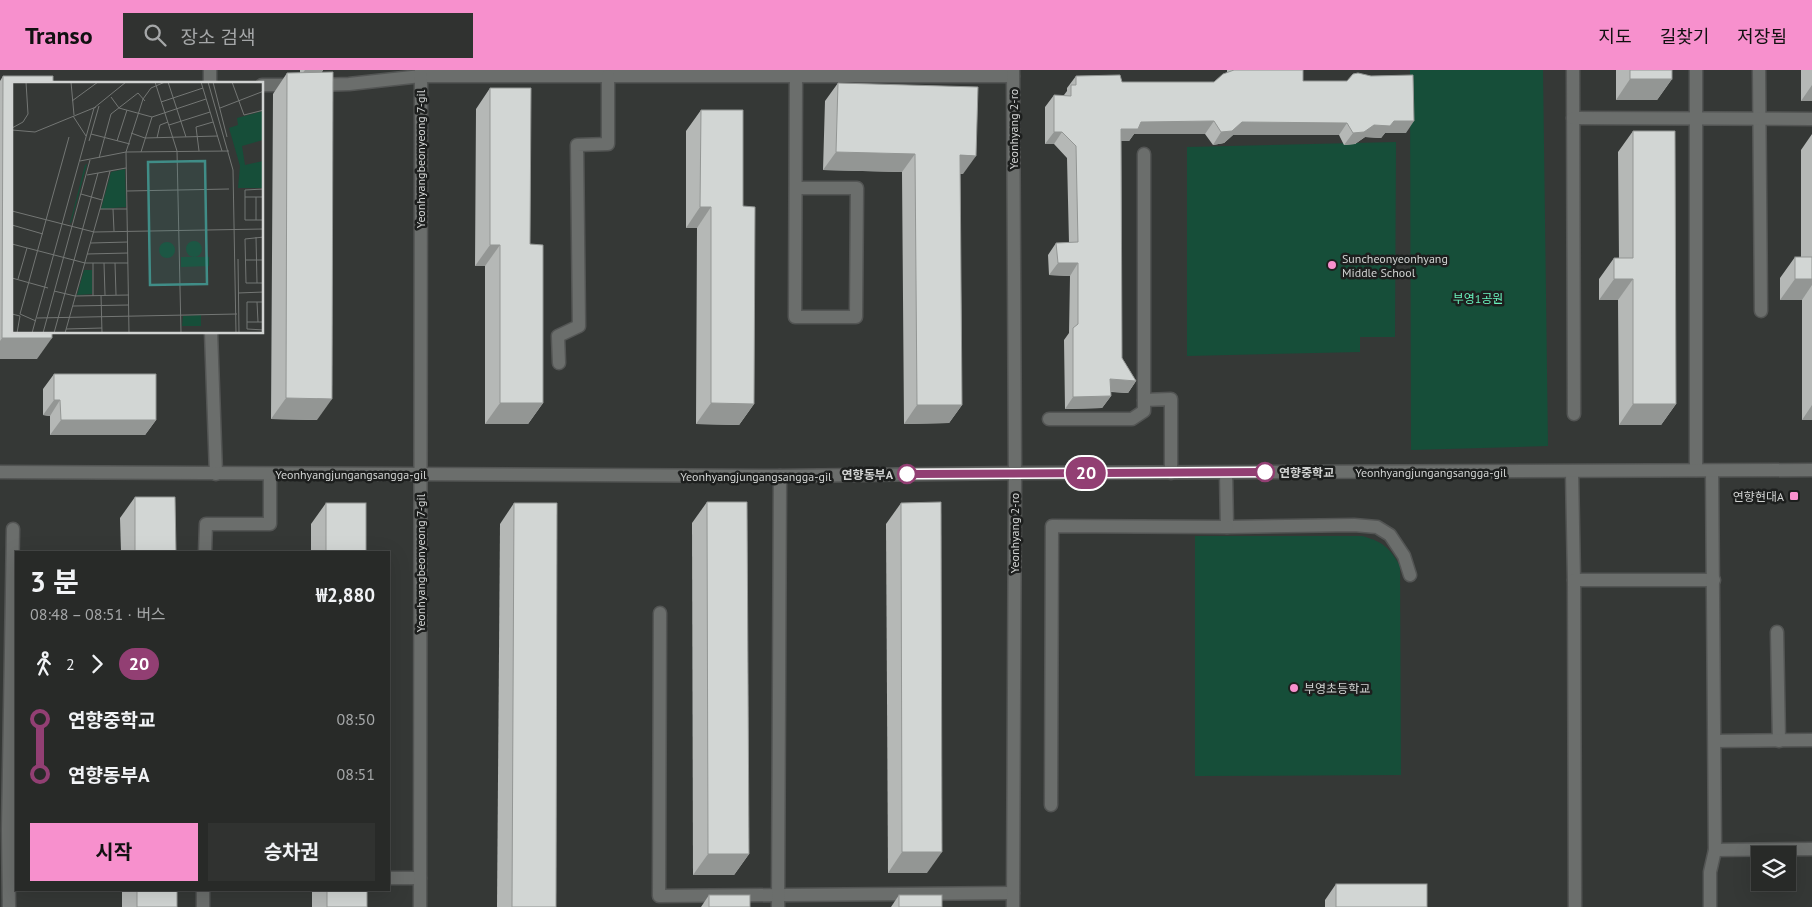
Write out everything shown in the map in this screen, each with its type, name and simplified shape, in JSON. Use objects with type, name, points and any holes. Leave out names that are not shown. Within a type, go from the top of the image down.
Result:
[{"type":"street","points":[[1573,70],[1574,414]]},
{"type":"street","points":[[1696,70],[1696,470]]},
{"type":"street","points":[[1759,70],[1760,311]]},
{"type":"street","points":[[264,85],[350,84],[420,73],[796,76],[1013,73]]},
{"type":"street","name":"Yeonhyangbeonyeong 7-gil","points":[[420,73],[420,907]]},
{"type":"street","name":"Yeonhyang 2-ro","points":[[1013,73],[1013,907]]},
{"type":"street","points":[[559,363],[558,336],[579,326],[577,145],[608,144],[608,76]]},
{"type":"street","points":[[796,76],[795,317],[856,317],[857,188],[796,188]]},
{"type":"street","points":[[1573,118],[1812,119]]},
{"type":"street","points":[[1049,419],[1132,418],[1144,411],[1144,154]]},
{"type":"street","points":[[212,334],[216,474]]},
{"type":"street","points":[[1144,400],[1171,399],[1171,473]]},
{"type":"street","name":"Yeonhyangjungangsangga-gil","points":[[0,472],[780,476],[1014,473],[1812,470]]},
{"type":"street","points":[[1710,907],[1710,872],[1715,850],[1712,471]]},
{"type":"street","points":[[1226,472],[1227,527]]},
{"type":"street","points":[[1572,472],[1574,580],[1574,907]]},
{"type":"street","points":[[205,551],[206,524],[270,524],[270,474]]},
{"type":"street","points":[[778,901],[780,476]]},
{"type":"street","points":[[1051,804],[1052,526],[1227,527],[1354,525],[1377,527],[1390,535],[1404,556],[1410,575]]},
{"type":"street","points":[[10,907],[13,529]]},
{"type":"street","points":[[1574,580],[1714,580]]},
{"type":"street","points":[[660,613],[659,896],[778,901],[1013,893]]},
{"type":"street","points":[[1777,632],[1779,741]]},
{"type":"street","points":[[1715,742],[1812,740]]},
{"type":"street","points":[[1715,850],[1812,849]]},
{"type":"street","points":[[390,878],[420,878]]},
{"type":"street","points":[[203,891],[203,907]]},
{"type":"green space","name":"부영1공원","points":[[1410,70],[1543,70],[1548,446],[1411,450]]},
{"type":"green space","points":[[1396,142],[1395,337],[1360,337],[1360,352],[1187,356],[1187,147]]},
{"type":"green space","points":[[1195,536],[1362,536],[1380,543],[1389,550],[1400,566],[1401,775],[1195,776]]},
{"type":"building","points":[[1234,70],[1303,70],[1303,81],[1347,81],[1353,74],[1358,73],[1371,76],[1413,75],[1414,121],[1394,121],[1390,126],[1374,125],[1364,132],[1353,133],[1347,123],[1242,122],[1232,131],[1221,132],[1214,121],[1141,122],[1138,129],[1121,129],[1122,358],[1136,381],[1110,379],[1111,396],[1073,397],[1073,328],[1078,324],[1078,263],[1058,263],[1056,243],[1078,242],[1076,146],[1062,132],[1054,132],[1054,95],[1071,96],[1071,85],[1076,85],[1076,76],[1120,75],[1122,82],[1214,82],[1223,74]]},
{"type":"building","points":[[1630,70],[1672,70],[1672,79],[1630,79]]},
{"type":"building","points":[[333,72],[332,399],[286,398],[287,73]]},
{"type":"building","points":[[3,76],[53,76],[53,82],[12,82],[12,334],[52,334],[52,338],[2,338]]},
{"type":"building","points":[[838,83],[978,87],[976,156],[960,155],[962,405],[917,405],[915,154],[836,152]]},
{"type":"building","points":[[490,88],[531,88],[530,244],[543,245],[543,403],[500,403],[500,245],[490,245]]},
{"type":"building","points":[[701,110],[743,110],[743,206],[755,207],[754,404],[711,403],[711,207],[700,207]]},
{"type":"building","points":[[1633,131],[1675,131],[1676,404],[1633,404],[1633,279],[1614,279],[1614,258],[1633,258]]},
{"type":"building","points":[[1795,257],[1812,257],[1812,279],[1795,279]]},
{"type":"building","points":[[54,374],[156,374],[156,420],[61,420],[60,400],[54,400]]},
{"type":"building","points":[[135,497],[175,497],[176,551],[135,551]]},
{"type":"building","points":[[707,502],[747,502],[749,854],[708,854]]},
{"type":"building","points":[[941,502],[942,852],[902,852],[901,503]]},
{"type":"building","points":[[326,503],[366,503],[366,551],[326,551]]},
{"type":"building","points":[[514,503],[557,503],[556,907],[512,907]]},
{"type":"building","points":[[1336,884],[1427,884],[1427,907],[1336,907]]},
{"type":"building","points":[[137,891],[177,891],[177,907],[137,907]]},
{"type":"building","points":[[327,891],[367,891],[367,907],[327,907]]},
{"type":"building","points":[[709,895],[750,895],[750,907],[709,907]]},
{"type":"building","points":[[899,895],[942,895],[942,907],[899,907]]},
{"type":"bus line","name":"20","points":[[907,474],[1265,472]]},
{"type":"place","name":"Suncheonyeonhyang Middle School","points":[[1332,265]]},
{"type":"place","name":"연향중학교","points":[[1265,472]]},
{"type":"place","name":"연향동부A","points":[[907,474]]},
{"type":"place","name":"연향현대A","points":[[1794,496]]},
{"type":"place","name":"부영초등학교","points":[[1294,688]]}]
